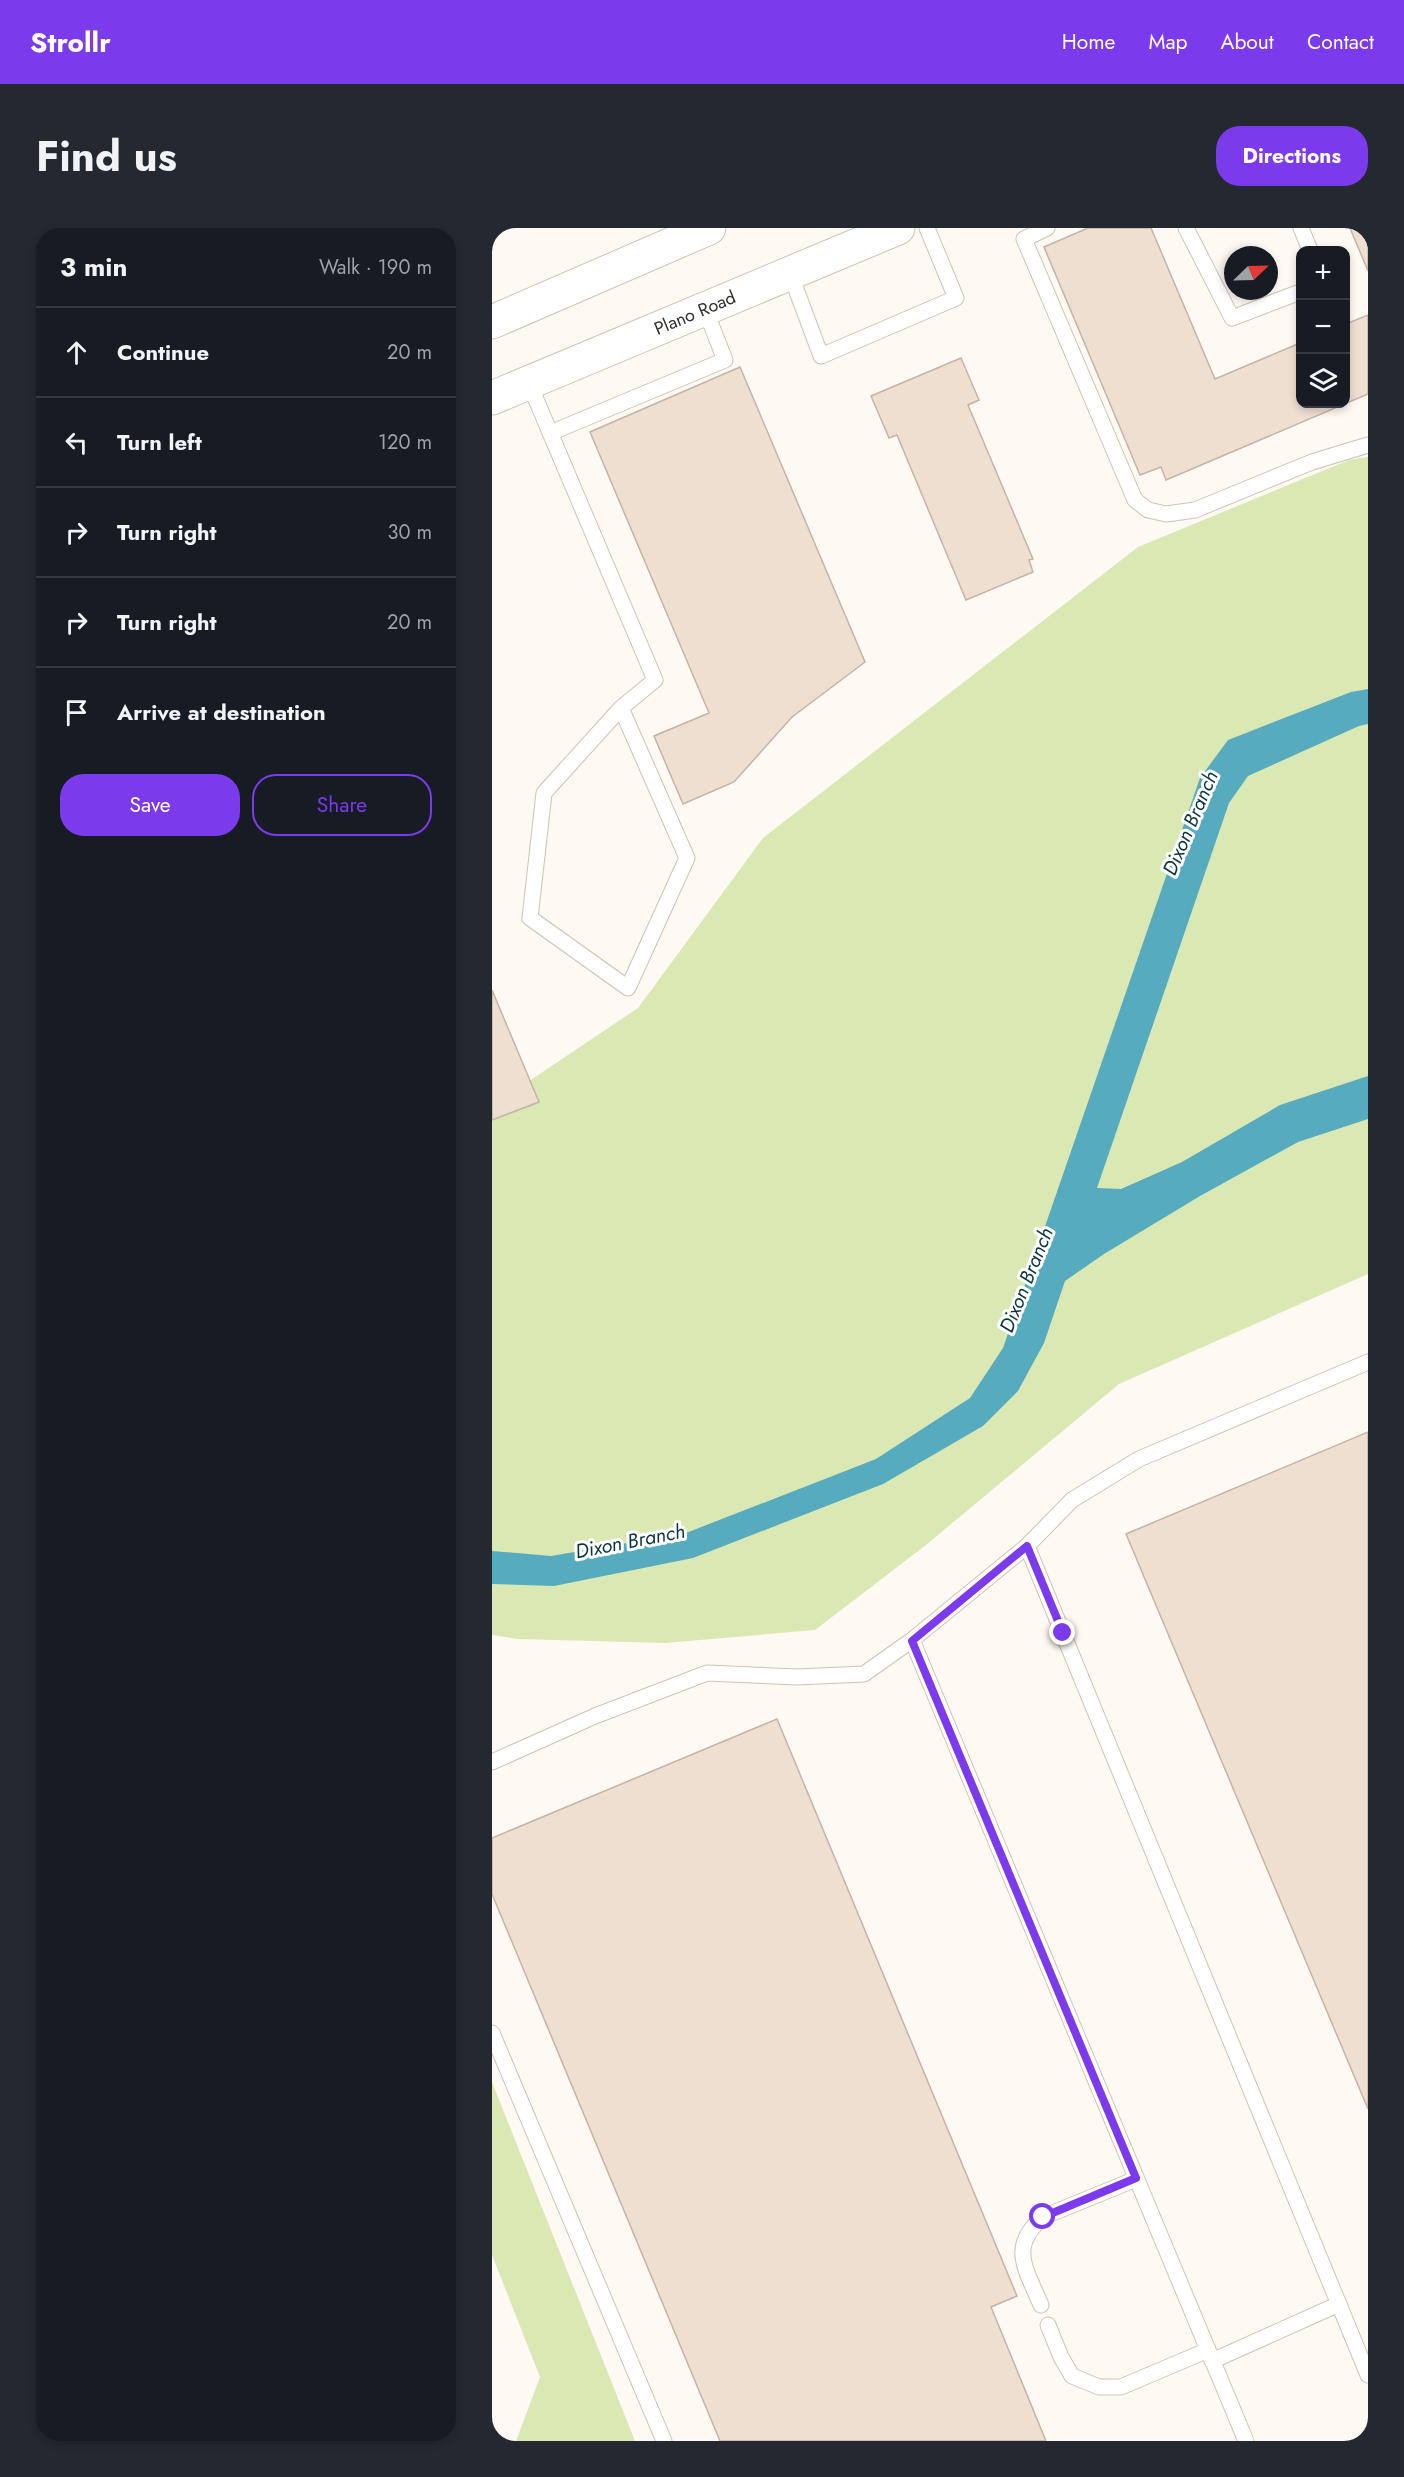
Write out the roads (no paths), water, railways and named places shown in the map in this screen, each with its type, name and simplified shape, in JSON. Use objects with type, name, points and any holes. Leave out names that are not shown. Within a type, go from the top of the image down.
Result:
[{"type":"main road","points":[[492,322],[709,228]]},
{"type":"main road","name":"Plano Road","points":[[492,398],[898,228]]},
{"type":"lane","points":[[790,273],[821,356],[956,298],[927,228]]},
{"type":"lane","points":[[1186,228],[1232,318],[1296,294]]},
{"type":"lane","points":[[1301,228],[1308,246]]},
{"type":"lane","points":[[1040,230],[1024,240],[1134,500],[1148,510],[1166,514],[1195,510],[1312,462],[1368,445]]},
{"type":"lane","points":[[550,433],[725,360],[705,309]]},
{"type":"lane","points":[[529,383],[655,680],[621,708],[544,793],[530,918],[628,988],[687,858],[621,708]]},
{"type":"lane","points":[[492,1762],[595,1716],[707,1672],[797,1677],[864,1674],[912,1641],[1027,1546],[1072,1500],[1139,1459],[1368,1362]]},
{"type":"lane","points":[[1027,1546],[1368,2375]]},
{"type":"lane","points":[[912,1641],[1246,2441]]},
{"type":"lane","points":[[492,2033],[664,2441]]},
{"type":"lane","points":[[1041,2305],[1021,2256],[1023,2241],[1031,2228],[1043,2217],[1136,2178]]},
{"type":"lane","points":[[1048,2325],[1061,2357],[1072,2376],[1099,2387],[1120,2387],[1210,2356],[1339,2304]]},
{"type":"water","name":"Dixon Branch","points":[[1368,689],[1368,724],[1248,776],[1229,803],[1097,1188],[1121,1189],[1182,1162],[1280,1105],[1368,1076],[1368,1119],[1298,1142],[1200,1196],[1104,1254],[1065,1281],[1044,1343],[1018,1391],[983,1426],[883,1484],[693,1558],[554,1586],[492,1584],[492,1551],[551,1556],[686,1533],[876,1459],[970,1398],[1003,1348],[1200,778],[1228,740],[1351,692]]}]
